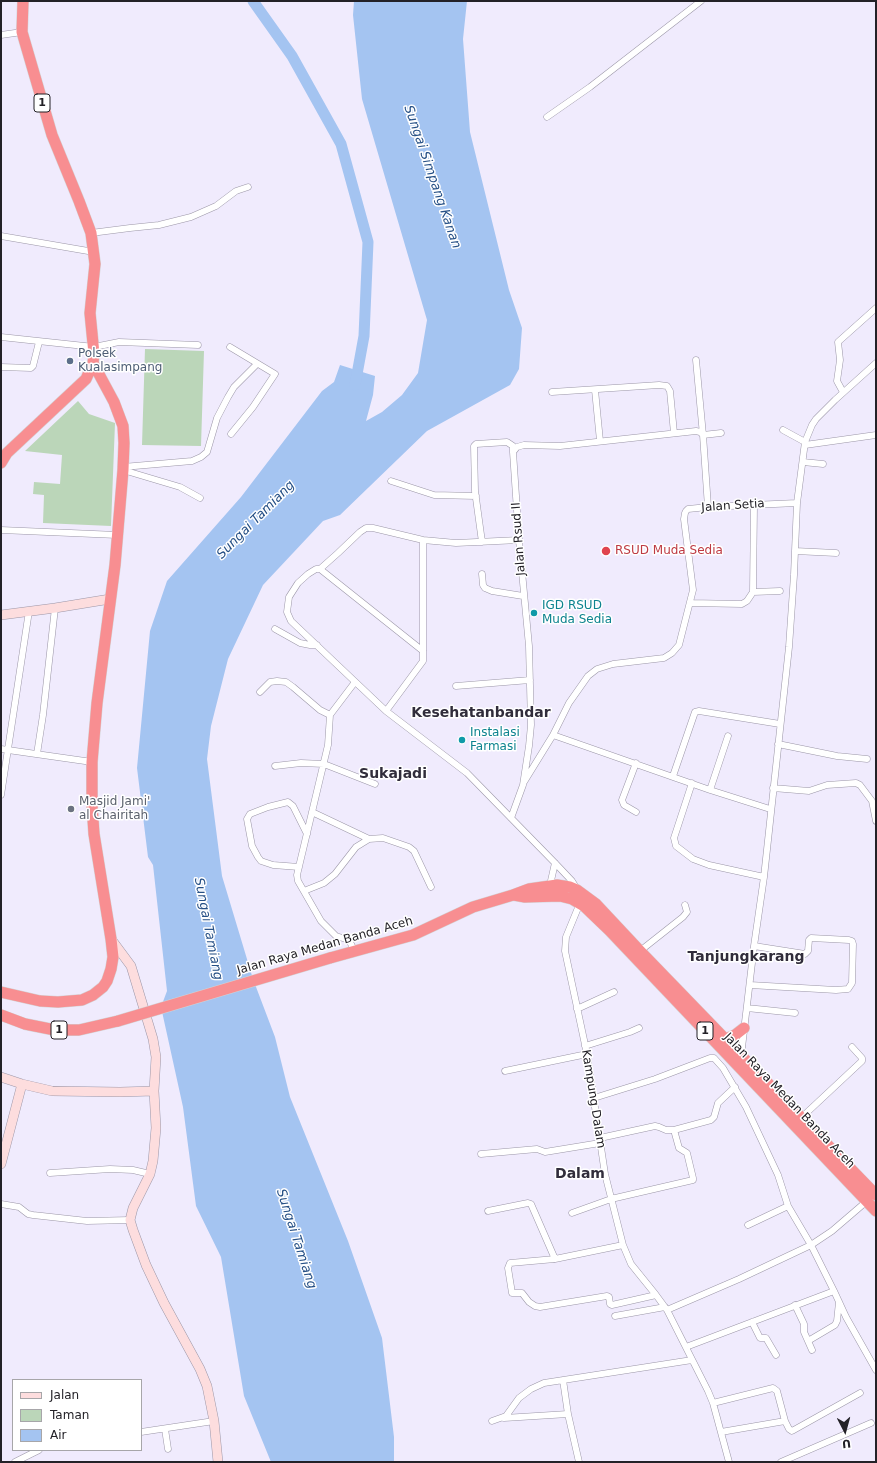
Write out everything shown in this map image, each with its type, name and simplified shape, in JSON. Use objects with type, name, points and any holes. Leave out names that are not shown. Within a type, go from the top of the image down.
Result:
[{"type":"highway","name":"1","points":[[1,463],[4,451],[86,379],[94,363],[94,347],[90,314],[95,264],[91,233],[80,201],[52,135],[22,32],[23,1]]},
{"type":"highway","points":[[1,992],[40,1001],[58,1002],[82,1000],[93,995],[103,987],[110,975],[113,958],[94,834],[92,762],[97,703],[115,566],[123,469],[123,426],[114,402],[94,363]]},
{"type":"highway","points":[[86,379],[103,380]]},
{"type":"highway","name":"Jalan Raya Medan Banda Aceh","points":[[1,1015],[25,1024],[62,1030],[79,1030],[118,1021],[413,935],[473,907],[513,895],[523,890],[550,885],[562,885],[577,890],[596,904],[640,951],[680,998],[872,1198]]},
{"type":"highway","name":"Jalan Raya Medan Banda Aceh","points":[[513,895],[525,897],[560,896],[580,903],[680,998],[726,1039],[737,1058],[801,1118],[872,1198],[876,1210]]},
{"type":"highway","points":[[726,1039],[735,1035],[744,1028]]},
{"type":"street","points":[[547,116],[590,87],[701,1]]},
{"type":"street","points":[[1,35],[22,32]]},
{"type":"street","points":[[91,233],[159,225],[190,217],[216,206],[236,191],[248,187]]},
{"type":"street","points":[[1,236],[94,252]]},
{"type":"street","points":[[843,392],[837,381],[840,360],[838,342],[876,308]]},
{"type":"street","points":[[1,337],[94,347],[119,342],[198,345]]},
{"type":"street","points":[[1,367],[31,368],[33,366],[39,342]]},
{"type":"street","points":[[230,347],[275,374],[231,434]]},
{"type":"street","points":[[696,360],[708,507]]},
{"type":"street","points":[[724,1068],[737,1058],[744,1028],[750,985],[764,877],[770,809],[789,647],[797,503],[805,444],[812,425],[816,419],[843,392],[876,363]]},
{"type":"street","points":[[123,469],[192,461],[201,457],[206,452],[217,418],[234,387],[257,364]]},
{"type":"street","points":[[552,392],[667,386],[670,391],[674,433]]},
{"type":"street","points":[[596,390],[600,441]]},
{"type":"street","points":[[783,430],[805,444],[876,435]]},
{"type":"street","points":[[514,452],[517,447],[524,446],[560,446],[696,431],[703,435],[721,433]]},
{"type":"street","points":[[482,542],[476,496],[474,445],[507,442],[513,446],[514,452]]},
{"type":"street","name":"Jalan Rsud II","points":[[511,818],[523,785],[531,735],[529,646],[519,540],[514,452]]},
{"type":"street","points":[[803,462],[823,464]]},
{"type":"street","points":[[123,469],[180,487],[200,498]]},
{"type":"street","points":[[391,481],[434,495],[476,496]]},
{"type":"street","name":"Jalan Setia","points":[[523,785],[554,734],[569,703],[585,679],[597,669],[613,664],[660,658],[672,653],[679,645],[693,590],[685,513],[688,509],[797,503]]},
{"type":"street","points":[[690,603],[742,604],[747,601],[753,592],[754,505]]},
{"type":"street","points":[[519,540],[456,543],[423,540],[373,528],[366,528],[320,569],[316,569],[308,574],[298,583],[289,597],[286,610],[291,621],[386,711],[467,773],[572,880],[577,890]]},
{"type":"street","points":[[1,530],[117,535]]},
{"type":"street","points":[[386,711],[422,663],[423,540]]},
{"type":"street","points":[[795,551],[836,553]]},
{"type":"street","points":[[320,569],[423,651]]},
{"type":"street","points":[[482,574],[483,585],[485,588],[492,591],[524,596]]},
{"type":"street","points":[[753,592],[780,591]]},
{"type":"street","points":[[1,615],[110,599]]},
{"type":"street","points":[[37,754],[44,715],[55,608]]},
{"type":"street","points":[[1,795],[4,749],[30,611]]},
{"type":"street","points":[[275,629],[300,643],[317,645]]},
{"type":"street","points":[[456,686],[530,680]]},
{"type":"street","points":[[260,692],[270,682],[286,682],[320,710],[330,715]]},
{"type":"street","points":[[355,682],[330,715],[330,739],[297,875],[298,880],[321,921],[336,936],[349,940],[355,952]]},
{"type":"street","points":[[673,776],[695,712],[699,711],[780,724]]},
{"type":"street","points":[[554,734],[710,790],[770,809]]},
{"type":"street","points":[[710,790],[728,736]]},
{"type":"street","points":[[778,744],[837,756],[866,759]]},
{"type":"street","points":[[4,749],[92,762]]},
{"type":"street","points":[[275,766],[301,763],[324,764],[375,784]]},
{"type":"street","points":[[636,763],[622,800],[624,805],[636,812]]},
{"type":"street","points":[[692,783],[674,838],[676,846],[694,859],[710,865],[764,877]]},
{"type":"street","points":[[773,788],[809,791],[827,785],[856,783],[860,785],[872,801],[876,821]]},
{"type":"street","points":[[299,867],[273,865],[261,861],[252,846],[247,819],[250,814],[268,807],[288,802],[294,806],[307,834]]},
{"type":"street","points":[[312,812],[369,840]]},
{"type":"street","points":[[304,891],[324,883],[335,874],[356,847],[369,840],[383,838],[412,849],[417,855],[430,887]]},
{"type":"street","points":[[550,885],[555,863]]},
{"type":"street","name":"Kampung Dalam","points":[[580,903],[565,940],[565,951],[587,1054],[605,1174],[623,1245],[631,1264],[666,1308],[686,1347],[713,1403],[722,1432],[728,1462]]},
{"type":"street","points":[[640,951],[683,917],[687,912],[685,905]]},
{"type":"street","points":[[750,985],[845,989],[850,988],[852,983],[852,941],[811,938],[809,940],[808,951],[805,954],[754,946]]},
{"type":"street","points":[[111,939],[131,966],[153,1039],[156,1062],[154,1091],[156,1128],[155,1148],[150,1174],[136,1202],[130,1220],[158,1290],[204,1378],[214,1421],[218,1462]]},
{"type":"street","points":[[577,1009],[614,992]]},
{"type":"street","points":[[747,1008],[795,1013]]},
{"type":"street","points":[[585,1046],[639,1028]]},
{"type":"street","points":[[801,1118],[862,1061],[862,1058],[852,1047]]},
{"type":"street","points":[[505,1071],[587,1054]]},
{"type":"street","points":[[594,1098],[655,1079],[710,1058],[715,1059],[724,1068],[758,1131],[778,1176],[788,1206],[811,1245],[846,1317],[876,1370]]},
{"type":"street","points":[[1,1077],[52,1091],[154,1091]]},
{"type":"street","points":[[1,1164],[22,1084]]},
{"type":"street","points":[[481,1154],[537,1149],[545,1152],[655,1126],[659,1126],[666,1130],[674,1130],[712,1119],[718,1103],[735,1087]]},
{"type":"street","points":[[572,1213],[611,1199],[693,1180],[687,1153],[679,1148],[674,1130]]},
{"type":"street","points":[[50,1173],[110,1169],[133,1170],[150,1174]]},
{"type":"street","points":[[616,1316],[666,1308],[739,1279],[811,1245],[832,1231],[872,1198]]},
{"type":"street","points":[[488,1211],[528,1203],[531,1204],[556,1259]]},
{"type":"street","points":[[1,1204],[19,1207],[28,1214],[33,1215],[87,1221],[130,1220]]},
{"type":"street","points":[[748,1225],[788,1206]]},
{"type":"street","points":[[623,1245],[556,1259],[509,1264],[512,1294],[522,1293],[529,1302],[540,1307],[607,1296],[609,1297],[610,1304],[612,1305],[656,1295]]},
{"type":"street","points":[[686,1347],[834,1291]]},
{"type":"street","points":[[808,1341],[835,1325],[837,1321],[839,1302]]},
{"type":"street","points":[[796,1305],[804,1324],[804,1332],[812,1350]]},
{"type":"street","points":[[752,1322],[760,1338],[766,1338],[776,1355]]},
{"type":"street","points":[[504,1418],[519,1398],[531,1389],[544,1383],[692,1360]]},
{"type":"street","points":[[563,1380],[568,1414],[579,1462]]},
{"type":"street","points":[[713,1403],[773,1388],[776,1391],[789,1430],[792,1431],[860,1393]]},
{"type":"street","points":[[492,1421],[504,1418],[568,1414]]},
{"type":"street","points":[[722,1432],[785,1420]]},
{"type":"street","points":[[142,1432],[214,1421]]},
{"type":"street","points":[[781,1462],[871,1423]]},
{"type":"street","points":[[165,1429],[168,1449]]},
{"type":"street","points":[[16,1462],[37,1451]]},
{"type":"green space","points":[[145,349],[204,351],[201,446],[142,445]]},
{"type":"green space","points":[[78,401],[89,414],[115,423],[111,526],[43,523],[44,495],[33,494],[34,482],[60,484],[62,455],[25,451]]},
{"type":"water","points":[[354,1],[467,1],[463,39],[470,132],[509,290],[522,328],[519,369],[510,385],[427,431],[340,515],[323,521],[263,585],[228,659],[211,726],[207,759],[222,876],[253,979],[275,1037],[290,1097],[348,1241],[382,1338],[394,1437],[394,1462],[271,1462],[244,1396],[221,1257],[196,1206],[183,1107],[161,1007],[167,991],[153,865],[148,857],[137,768],[150,631],[167,581],[241,497],[322,391],[334,382],[340,365],[375,376],[373,395],[366,421],[382,412],[402,395],[418,373],[427,320],[362,99],[353,15]]},
{"type":"waterway","points":[[253,1],[292,56],[341,144],[368,242],[364,336],[355,385]]},
{"type":"place","name":"Polsek Kualasimpang","points":[[70,361]]},
{"type":"place","name":"RSUD Muda Sedia","points":[[606,551]]},
{"type":"place","name":"IGD RSUD Muda Sedia","points":[[534,613]]},
{"type":"place","name":"Instalasi Farmasi","points":[[462,740]]},
{"type":"place","name":"Masjid Jami' al Chairitah","points":[[71,809]]},
{"type":"district","name":"Kesehatanbandar","points":[[481,713]]},
{"type":"district","name":"Sukajadi","points":[[393,774]]},
{"type":"district","name":"Tanjungkarang","points":[[746,957]]},
{"type":"district","name":"Dalam","points":[[580,1174]]},
{"type":"water label","name":"Sungai Simpang Kanan","points":[[432,177]]},
{"type":"water label","name":"Sungai Tamiang","points":[[256,520]]},
{"type":"water label","name":"Sungai Tamiang","points":[[208,929]]},
{"type":"water label","name":"Sungai Tamiang","points":[[296,1239]]}]
